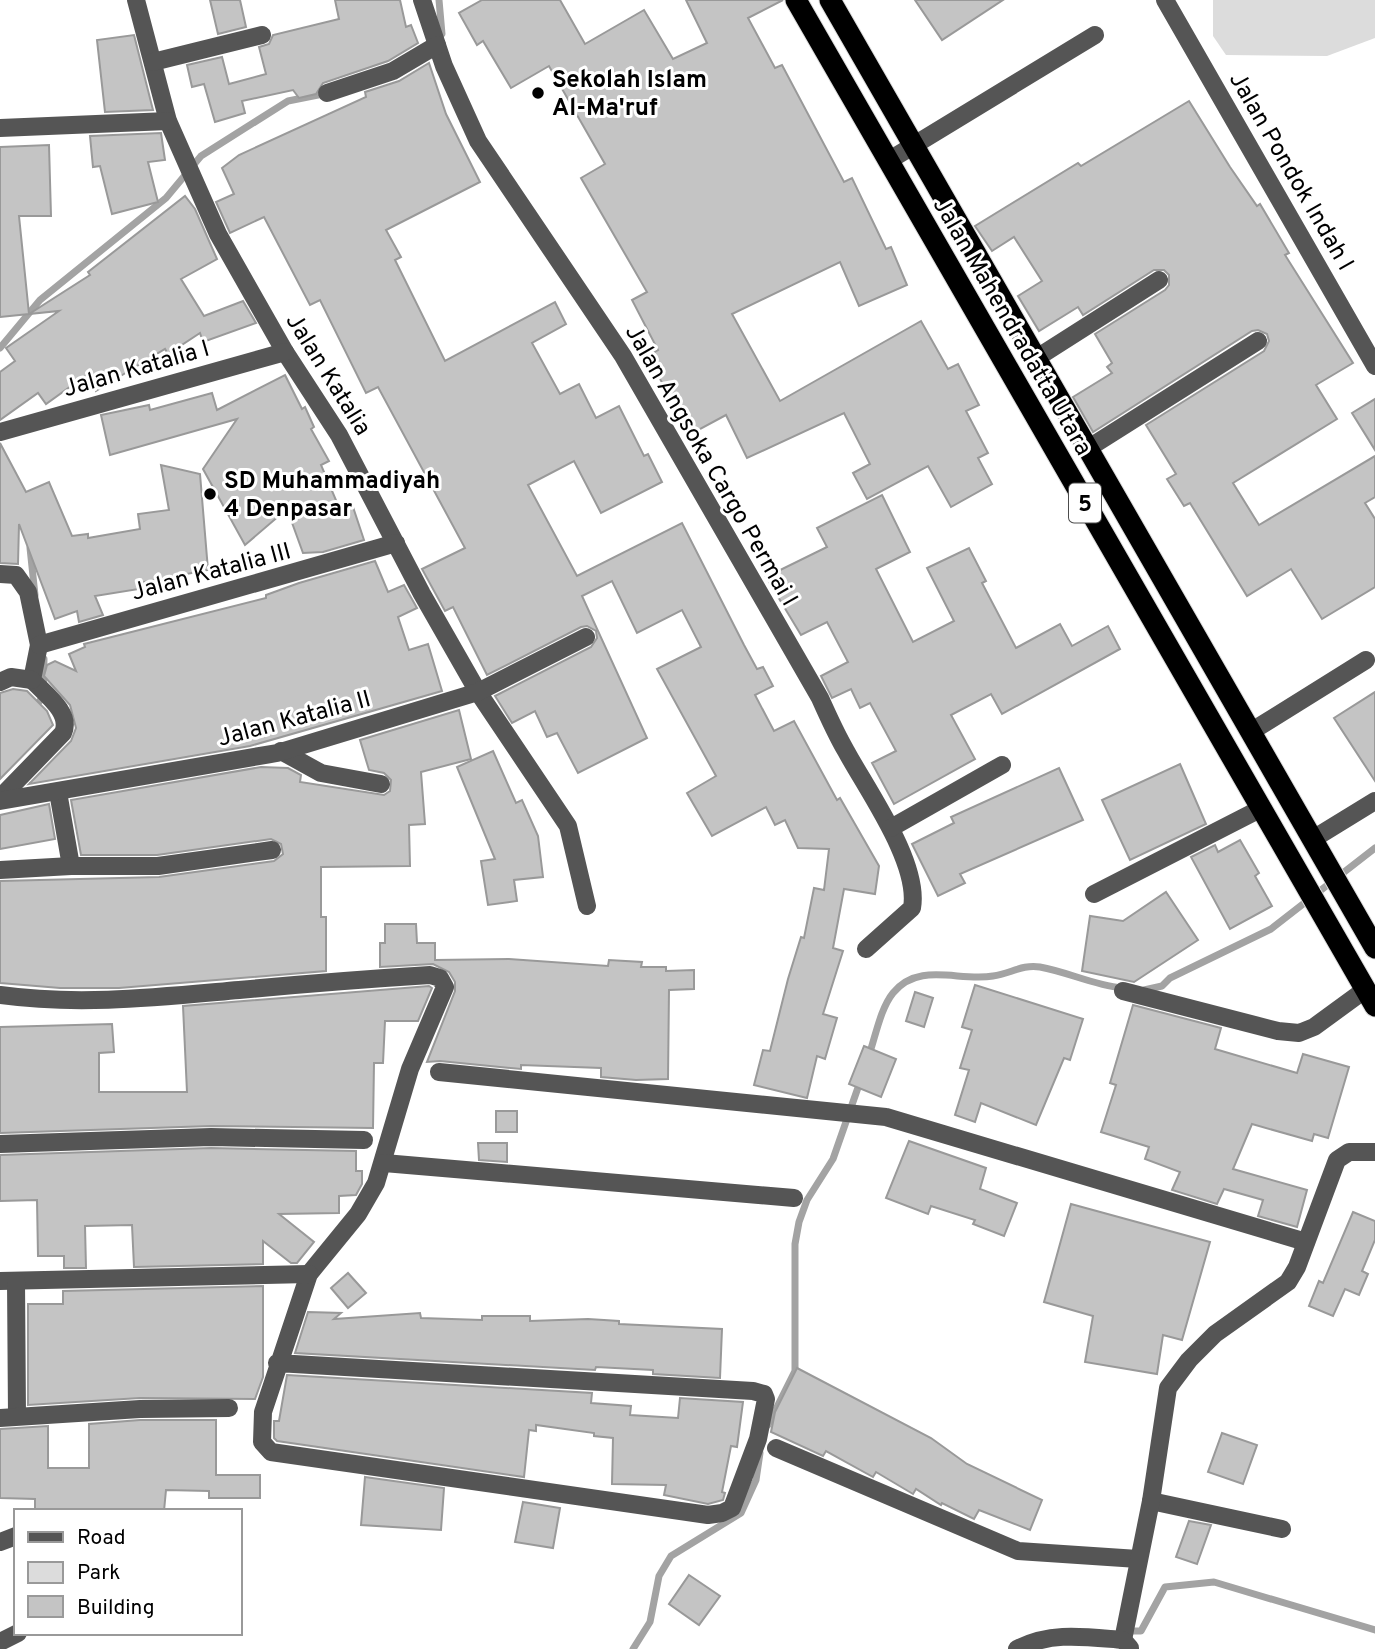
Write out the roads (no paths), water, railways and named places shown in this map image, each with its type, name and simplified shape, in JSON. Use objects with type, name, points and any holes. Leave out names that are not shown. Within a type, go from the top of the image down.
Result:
[{"type":"highway","name":"Jalan Mahendradatta Utara","points":[[796,0],[1370,998]]},
{"type":"highway","name":"Jalan Mahendradatta Utara","points":[[830,0],[1375,948]]},
{"type":"street","name":"Jalan Katalia","points":[[136,0],[168,121],[218,233],[285,352],[340,435],[478,692],[568,825],[587,906]]},
{"type":"street","name":"Jalan Angsoka Cargo Permai I","points":[[422,0],[437,45],[478,141],[623,356],[820,698],[845,749],[891,828],[912,883],[912,908],[866,949]]},
{"type":"street","name":"Jalan Pondok Indah I","points":[[1166,0],[1375,366]]},
{"type":"street","points":[[153,62],[262,35]]},
{"type":"street","points":[[888,161],[1095,35]]},
{"type":"street","points":[[327,93],[393,71],[437,45]]},
{"type":"street","points":[[0,128],[168,121]]},
{"type":"street","points":[[1035,359],[1159,280]]},
{"type":"street","points":[[1087,449],[1258,341]]},
{"type":"street","name":"Jalan Katalia I","points":[[0,432],[285,352]]},
{"type":"street","name":"Jalan Katalia III","points":[[39,645],[396,543]]},
{"type":"street","points":[[0,574],[16,575],[24,585],[39,645],[32,680]]},
{"type":"street","name":"Jalan Katalia II","points":[[0,800],[281,751],[478,692],[586,637]]},
{"type":"street","points":[[1252,731],[1366,660]]},
{"type":"street","points":[[0,682],[11,677],[32,680],[65,716],[67,725],[0,800]]},
{"type":"street","points":[[281,751],[321,773],[381,784]]},
{"type":"street","points":[[891,828],[1002,765]]},
{"type":"street","points":[[58,792],[71,866]]},
{"type":"street","points":[[1313,839],[1375,801]]},
{"type":"street","points":[[1094,894],[1262,808]]},
{"type":"street","points":[[0,870],[71,866],[158,866],[272,850]]},
{"type":"street","points":[[0,995],[41,1001],[141,999],[331,981],[430,975],[440,978],[445,987],[411,1069],[384,1163],[358,1214],[309,1274],[277,1363],[260,1433],[262,1442],[271,1452],[708,1515],[722,1513],[732,1507],[758,1439],[766,1399],[764,1394],[753,1391],[277,1363]]},
{"type":"street","points":[[1123,991],[1278,1031],[1299,1033],[1370,998]]},
{"type":"street","points":[[439,1072],[886,1117],[1306,1242]]},
{"type":"street","points":[[0,1144],[211,1137],[365,1140]]},
{"type":"street","points":[[1017,1649],[1043,1639],[1068,1635],[1127,1645],[1138,1559],[1151,1501],[1168,1388],[1189,1360],[1215,1334],[1288,1282],[1337,1160],[1349,1152],[1375,1152]]},
{"type":"street","points":[[384,1163],[794,1198]]},
{"type":"street","points":[[229,1408],[9,1417],[8,1281],[309,1274]]},
{"type":"street","points":[[776,1448],[1018,1551],[1138,1559]]},
{"type":"street","points":[[1151,1501],[1282,1530]]},
{"type":"waterway","points":[[437,38],[442,34],[439,0]]},
{"type":"waterway","points":[[0,348],[40,300],[166,198],[201,156],[288,101],[328,93]]},
{"type":"waterway","points":[[30,548],[35,595]]},
{"type":"waterway","points":[[33,709],[43,697],[44,659]]},
{"type":"waterway","points":[[1144,990],[1162,986],[1170,978],[1271,929],[1375,848]]},
{"type":"waterway","points":[[868,1058],[888,1000],[903,983],[915,978],[927,975],[993,976],[1034,966],[1122,988]]},
{"type":"waterway","points":[[768,1425],[795,1371],[795,1244],[799,1222],[807,1200],[833,1159],[861,1079]]},
{"type":"waterway","points":[[633,1649],[650,1622],[659,1576],[671,1556],[741,1513],[756,1480],[760,1453]]},
{"type":"waterway","points":[[1125,1631],[1141,1631],[1165,1587],[1214,1582],[1375,1630]]},
{"type":"place","name":"Sekolah Islam Al-Ma'ruf","points":[[538,93]]},
{"type":"place","name":"SD Muhammadiyah 4 Denpasar","points":[[210,494]]}]
